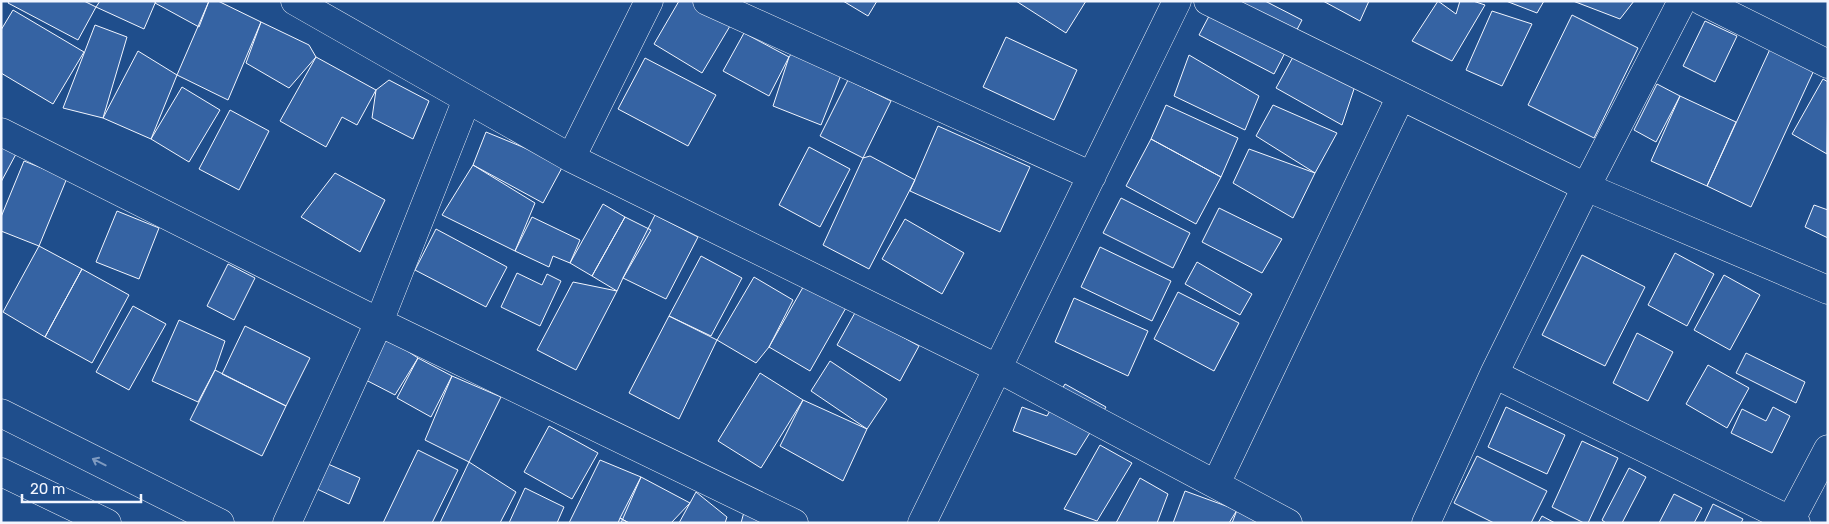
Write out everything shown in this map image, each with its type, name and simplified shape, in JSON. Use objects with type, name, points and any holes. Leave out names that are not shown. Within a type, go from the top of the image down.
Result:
[{"type":"street","points":[[295,1],[572,158],[997,368],[1288,523]]},
{"type":"street","points":[[572,158],[649,1]]},
{"type":"street","points":[[707,1],[1092,176]]},
{"type":"street","points":[[922,523],[1177,1]]},
{"type":"street","points":[[1208,1],[1586,187],[1828,290]]},
{"type":"street","points":[[1426,523],[1494,374],[1586,187],[1682,1]]},
{"type":"street","points":[[1702,1],[1828,64]]},
{"type":"street","points":[[1216,484],[1401,96]]},
{"type":"street","points":[[286,523],[378,322],[466,98]]},
{"type":"street","points":[[1,132],[378,322],[794,523]]},
{"type":"street","points":[[1494,374],[1792,522],[1828,449]]},
{"type":"street","points":[[1,413],[220,523]]},
{"type":"street","points":[[1,472],[106,523]]},
{"type":"building","points":[[9,1],[84,1],[96,7],[78,40],[8,3]]},
{"type":"building","points":[[100,1],[156,1],[144,29],[96,7]]},
{"type":"building","points":[[156,1],[209,1],[199,27],[155,3]]},
{"type":"building","points":[[209,1],[218,1],[261,22],[228,100],[177,75]]},
{"type":"building","points":[[679,1],[701,1],[733,21],[702,73],[654,44]]},
{"type":"building","points":[[843,1],[877,1],[868,16]]},
{"type":"building","points":[[1016,1],[1086,1],[1066,33]]},
{"type":"building","points":[[1217,1],[1265,1],[1302,20],[1274,74],[1199,35]]},
{"type":"building","points":[[1323,1],[1369,1],[1360,21]]},
{"type":"building","points":[[1438,1],[1456,14],[1460,1],[1473,1],[1485,5],[1452,61],[1412,41]]},
{"type":"building","points":[[1506,1],[1544,1],[1537,13]]},
{"type":"building","points":[[1573,1],[1634,1],[1620,19]]},
{"type":"building","points":[[13,10],[84,52],[53,104],[1,73],[1,30]]},
{"type":"building","points":[[1492,11],[1532,24],[1502,86],[1466,70]]},
{"type":"building","points":[[1572,15],[1638,48],[1594,138],[1528,105]]},
{"type":"building","points":[[1705,21],[1737,36],[1715,82],[1683,66]]},
{"type":"building","points":[[261,22],[309,45],[316,57],[289,88],[246,63]]},
{"type":"building","points":[[95,25],[127,37],[103,118],[63,108]]},
{"type":"building","points":[[744,33],[789,57],[769,96],[723,71]]},
{"type":"building","points":[[1006,37],[1077,70],[1054,120],[983,87]]},
{"type":"building","points":[[797,46],[845,65],[821,125],[773,106],[789,57]]},
{"type":"building","points":[[1771,47],[1815,68],[1751,207],[1707,186]]},
{"type":"building","points":[[138,51],[177,75],[151,139],[103,118]]},
{"type":"building","points":[[1189,55],[1259,96],[1245,130],[1174,96]]},
{"type":"building","points":[[316,57],[376,90],[357,125],[342,117],[326,147],[280,121]]},
{"type":"building","points":[[1293,57],[1356,83],[1342,125],[1276,88]]},
{"type":"building","points":[[645,58],[716,95],[688,146],[618,109]]},
{"type":"building","points":[[1823,79],[1828,82],[1827,154],[1792,134]]},
{"type":"building","points":[[389,80],[429,101],[413,139],[372,118],[376,90]]},
{"type":"building","points":[[848,80],[891,101],[863,158],[820,136]]},
{"type":"building","points":[[1657,84],[1680,96],[1656,142],[1634,130]]},
{"type":"building","points":[[182,87],[220,110],[189,162],[151,139]]},
{"type":"building","points":[[1680,96],[1736,122],[1707,186],[1651,161]]},
{"type":"building","points":[[1166,105],[1238,138],[1221,177],[1151,139]]},
{"type":"building","points":[[1273,105],[1337,133],[1315,173],[1256,136]]},
{"type":"building","points":[[230,110],[269,131],[239,190],[199,169]]},
{"type":"building","points":[[938,126],[1030,167],[1000,232],[910,191]]},
{"type":"building","points":[[486,132],[564,164],[543,203],[473,165]]},
{"type":"building","points":[[1151,139],[1221,177],[1196,224],[1126,186]]},
{"type":"building","points":[[1,146],[16,154],[1,182]]},
{"type":"building","points":[[809,147],[850,169],[820,227],[779,205]]},
{"type":"building","points":[[1249,149],[1315,173],[1293,218],[1233,183]]},
{"type":"building","points":[[870,156],[915,180],[869,269],[823,245],[863,158]]},
{"type":"building","points":[[24,161],[67,178],[39,246],[1,231],[1,217]]},
{"type":"building","points":[[473,165],[535,203],[515,251],[442,215]]},
{"type":"building","points":[[335,173],[385,200],[360,252],[301,217]]},
{"type":"building","points":[[1121,198],[1190,233],[1173,268],[1103,233]]},
{"type":"building","points":[[603,204],[625,217],[592,276],[570,263]]},
{"type":"building","points":[[1814,205],[1828,210],[1828,238],[1805,227]]},
{"type":"building","points":[[1219,208],[1282,239],[1262,273],[1202,242]]},
{"type":"building","points":[[117,211],[159,228],[139,279],[96,262]]},
{"type":"building","points":[[655,215],[698,237],[666,299],[623,278]]},
{"type":"building","points":[[532,217],[580,240],[570,263],[553,256],[549,267],[515,251]]},
{"type":"building","points":[[625,217],[651,230],[617,291],[592,276]]},
{"type":"building","points":[[905,219],[964,253],[942,294],[882,259]]},
{"type":"building","points":[[436,229],[507,267],[486,307],[415,270]]},
{"type":"building","points":[[39,246],[82,269],[45,337],[3,312]]},
{"type":"building","points":[[1100,247],[1171,281],[1152,321],[1081,287]]},
{"type":"building","points":[[1675,253],[1714,274],[1687,326],[1648,305]]},
{"type":"building","points":[[1582,255],[1645,287],[1605,366],[1542,335]]},
{"type":"building","points":[[701,256],[742,278],[711,336],[669,316]]},
{"type":"building","points":[[1197,262],[1252,294],[1240,315],[1185,284]]},
{"type":"building","points":[[228,264],[255,278],[234,320],[207,306]]},
{"type":"building","points":[[82,269],[129,295],[92,363],[45,337]]},
{"type":"building","points":[[517,273],[542,285],[547,274],[561,281],[540,326],[501,307]]},
{"type":"building","points":[[1724,275],[1760,295],[1730,350],[1694,330]]},
{"type":"building","points":[[754,277],[793,300],[769,347],[756,363],[717,340]]},
{"type":"building","points":[[573,282],[617,291],[576,370],[537,350]]},
{"type":"building","points":[[806,282],[847,306],[810,371],[769,347]]},
{"type":"building","points":[[1178,292],[1239,323],[1214,371],[1154,339]]},
{"type":"building","points":[[1074,298],[1148,331],[1128,376],[1055,342]]},
{"type":"building","points":[[133,306],[166,324],[129,390],[96,372]]},
{"type":"building","points":[[856,311],[919,346],[900,381],[837,345]]},
{"type":"building","points":[[669,316],[717,340],[679,419],[629,393]]},
{"type":"building","points":[[179,320],[225,341],[215,370],[198,402],[152,381]]},
{"type":"building","points":[[245,326],[310,358],[286,406],[222,374]]},
{"type":"building","points":[[1637,333],[1673,352],[1648,401],[1613,383]]},
{"type":"building","points":[[383,335],[418,358],[395,395],[362,378]]},
{"type":"building","points":[[1746,353],[1805,382],[1796,403],[1736,373]]},
{"type":"building","points":[[418,358],[452,376],[431,417],[397,398]]},
{"type":"building","points":[[830,361],[887,399],[867,429],[811,391]]},
{"type":"building","points":[[1708,365],[1749,388],[1727,428],[1686,404]]},
{"type":"building","points":[[215,370],[286,406],[262,456],[190,420]]},
{"type":"building","points":[[760,373],[803,400],[761,468],[718,441]]},
{"type":"building","points":[[452,376],[501,397],[469,462],[425,440]]},
{"type":"building","points":[[1065,384],[1106,407],[1076,455],[1013,431],[1022,407],[1047,416]]},
{"type":"building","points":[[803,400],[867,429],[843,481],[780,446]]},
{"type":"building","points":[[1506,407],[1565,435],[1547,474],[1488,447]]},
{"type":"building","points":[[1773,407],[1790,416],[1772,453],[1731,433],[1742,409],[1766,421]]},
{"type":"building","points":[[549,426],[598,453],[572,499],[524,472]]},
{"type":"building","points":[[1582,441],[1618,458],[1588,523],[1584,523],[1552,507]]},
{"type":"building","points":[[1100,445],[1132,463],[1097,521],[1064,509]]},
{"type":"building","points":[[418,450],[458,470],[432,523],[383,523]]},
{"type":"building","points":[[1477,456],[1547,491],[1531,523],[1494,523],[1454,503]]},
{"type":"building","points":[[600,460],[641,477],[621,523],[569,523]]},
{"type":"building","points":[[469,462],[516,492],[500,523],[440,523]]},
{"type":"building","points":[[328,464],[360,478],[349,504],[317,489]]},
{"type":"building","points":[[1629,468],[1646,477],[1622,523],[1606,523],[1602,520]]},
{"type":"building","points":[[641,477],[690,503],[671,523],[629,523],[620,518]]},
{"type":"building","points":[[1140,478],[1168,494],[1157,523],[1116,523]]},
{"type":"building","points":[[525,488],[564,507],[557,523],[509,523]]},
{"type":"building","points":[[1185,491],[1237,510],[1229,523],[1173,523]]},
{"type":"building","points":[[696,492],[727,517],[725,523],[679,523]]},
{"type":"building","points":[[1674,494],[1702,508],[1694,523],[1659,523]]},
{"type":"building","points":[[1713,504],[1743,519],[1741,523],[1704,523]]},
{"type":"building","points":[[1237,510],[1259,523],[1232,523]]},
{"type":"building","points":[[744,512],[765,523],[741,523]]},
{"type":"building","points":[[1542,516],[1555,523],[1538,523]]},
{"type":"building","points":[[620,518],[629,523],[618,523]]}]
